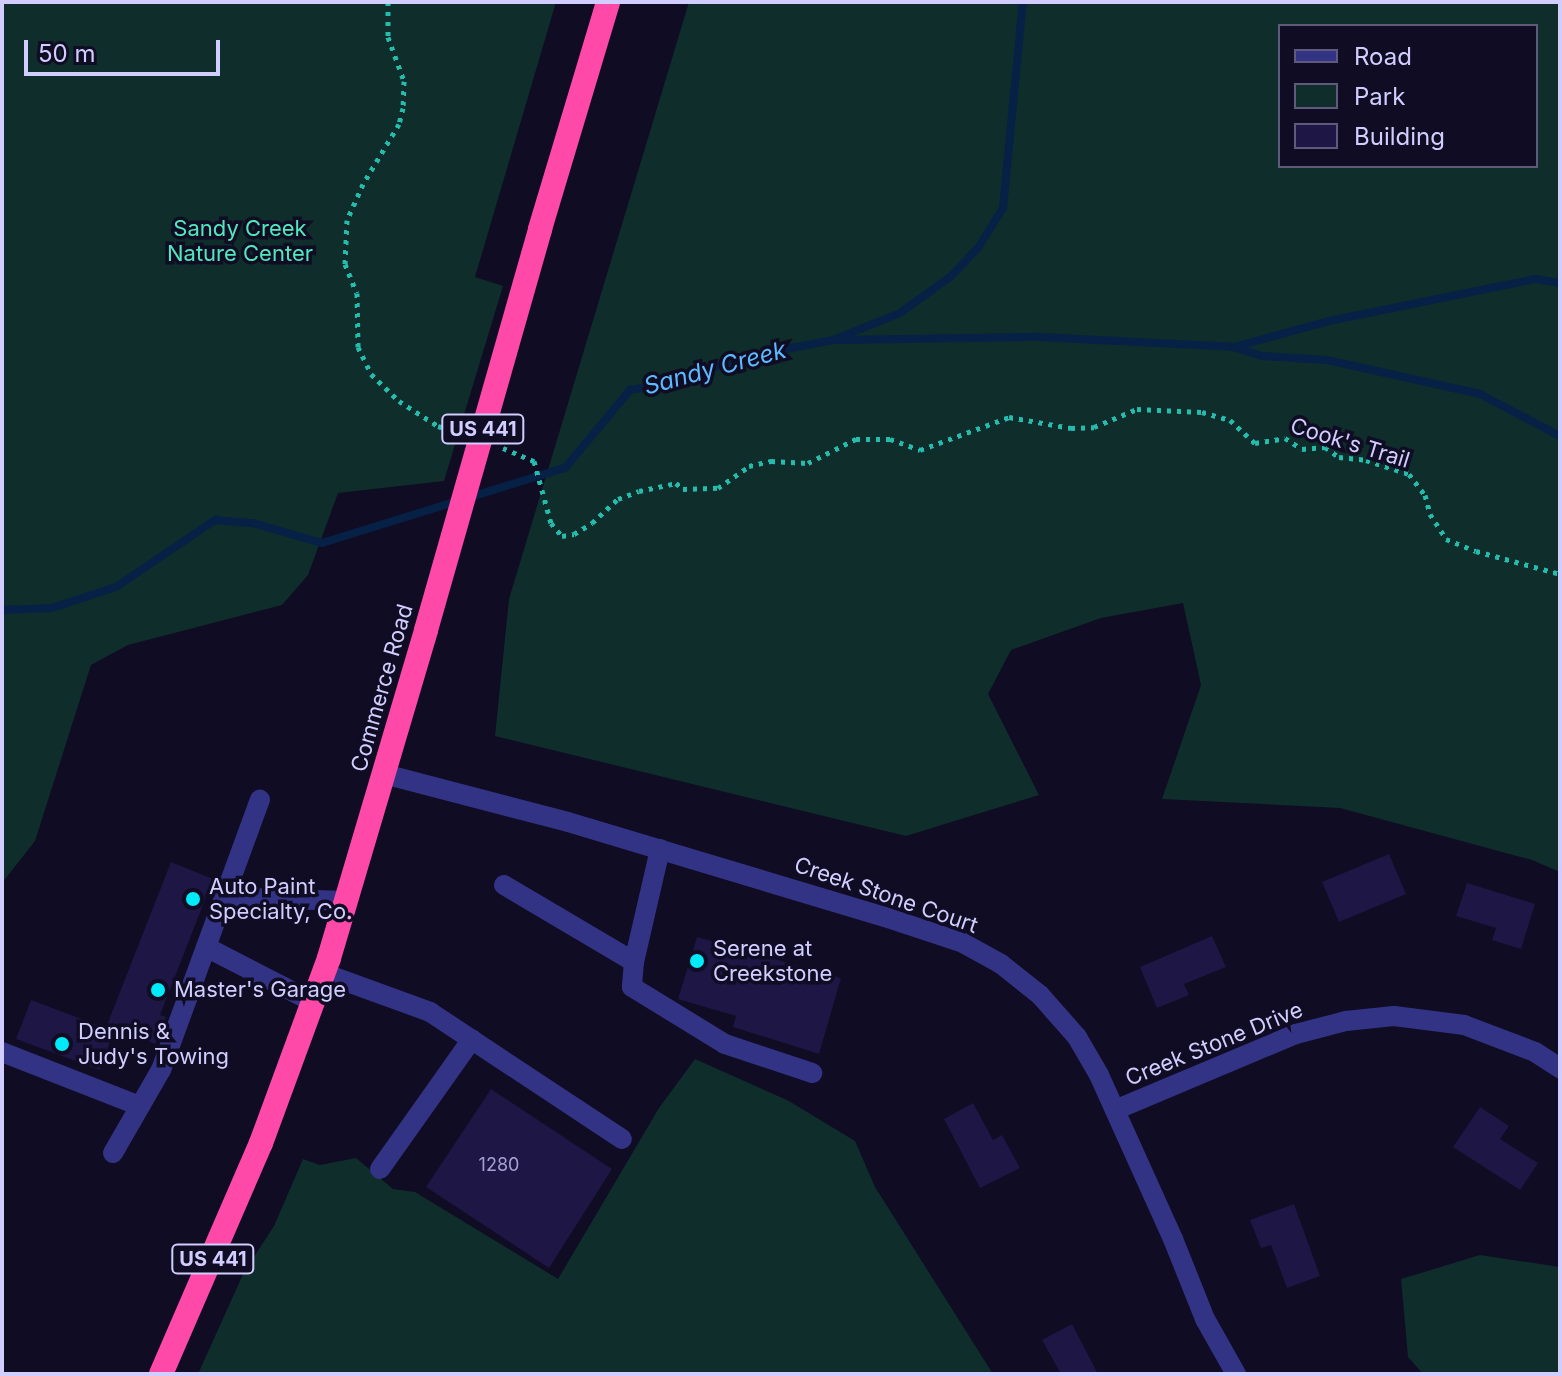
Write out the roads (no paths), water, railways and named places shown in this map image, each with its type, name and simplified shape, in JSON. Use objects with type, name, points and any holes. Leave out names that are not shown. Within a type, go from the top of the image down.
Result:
[{"type":"highway","name":"Commerce Road","points":[[161,1374],[261,1143],[323,973],[384,774],[608,2]]},
{"type":"street","name":"Creek Stone Court","points":[[384,774],[660,849],[950,938],[1001,964],[1040,995],[1077,1037],[1115,1110],[1205,1319],[1236,1374]]},
{"type":"street","points":[[113,1153],[161,1070],[260,800]]},
{"type":"street","points":[[660,849],[634,962],[632,987],[725,1044],[812,1073]]},
{"type":"street","points":[[504,885],[634,962]]},
{"type":"street","points":[[224,897],[346,901]]},
{"type":"street","points":[[206,947],[313,1002]]},
{"type":"street","points":[[323,973],[430,1012],[622,1139]]},
{"type":"street","name":"Creek Stone Drive","points":[[1115,1110],[1296,1034],[1346,1021],[1394,1016],[1464,1025],[1535,1052],[1560,1068]]},
{"type":"street","points":[[380,1169],[472,1039]]},
{"type":"street","points":[[2,1052],[140,1106]]},
{"type":"waterway","name":"Sandy Creek","points":[[2,610],[52,608],[116,587],[215,520],[253,523],[322,543],[565,468],[630,390],[668,384],[739,358],[833,340],[900,313],[950,277],[978,248],[1003,208],[1023,2]]},
{"type":"waterway","points":[[1234,347],[1329,321],[1535,279],[1560,283]]},
{"type":"waterway","points":[[838,340],[1038,337],[1233,347],[1262,356],[1327,360],[1480,394],[1560,436]]},
{"type":"place","name":"Auto Paint Specialty, Co.","points":[[193,899]]},
{"type":"place","name":"Serene at Creekstone","points":[[697,961]]},
{"type":"place","name":"Master's Garage","points":[[158,990]]},
{"type":"place","name":"Dennis & Judy's Towing","points":[[62,1044]]},
{"type":"park label","name":"Sandy Creek Nature Center","points":[[240,240]]}]
